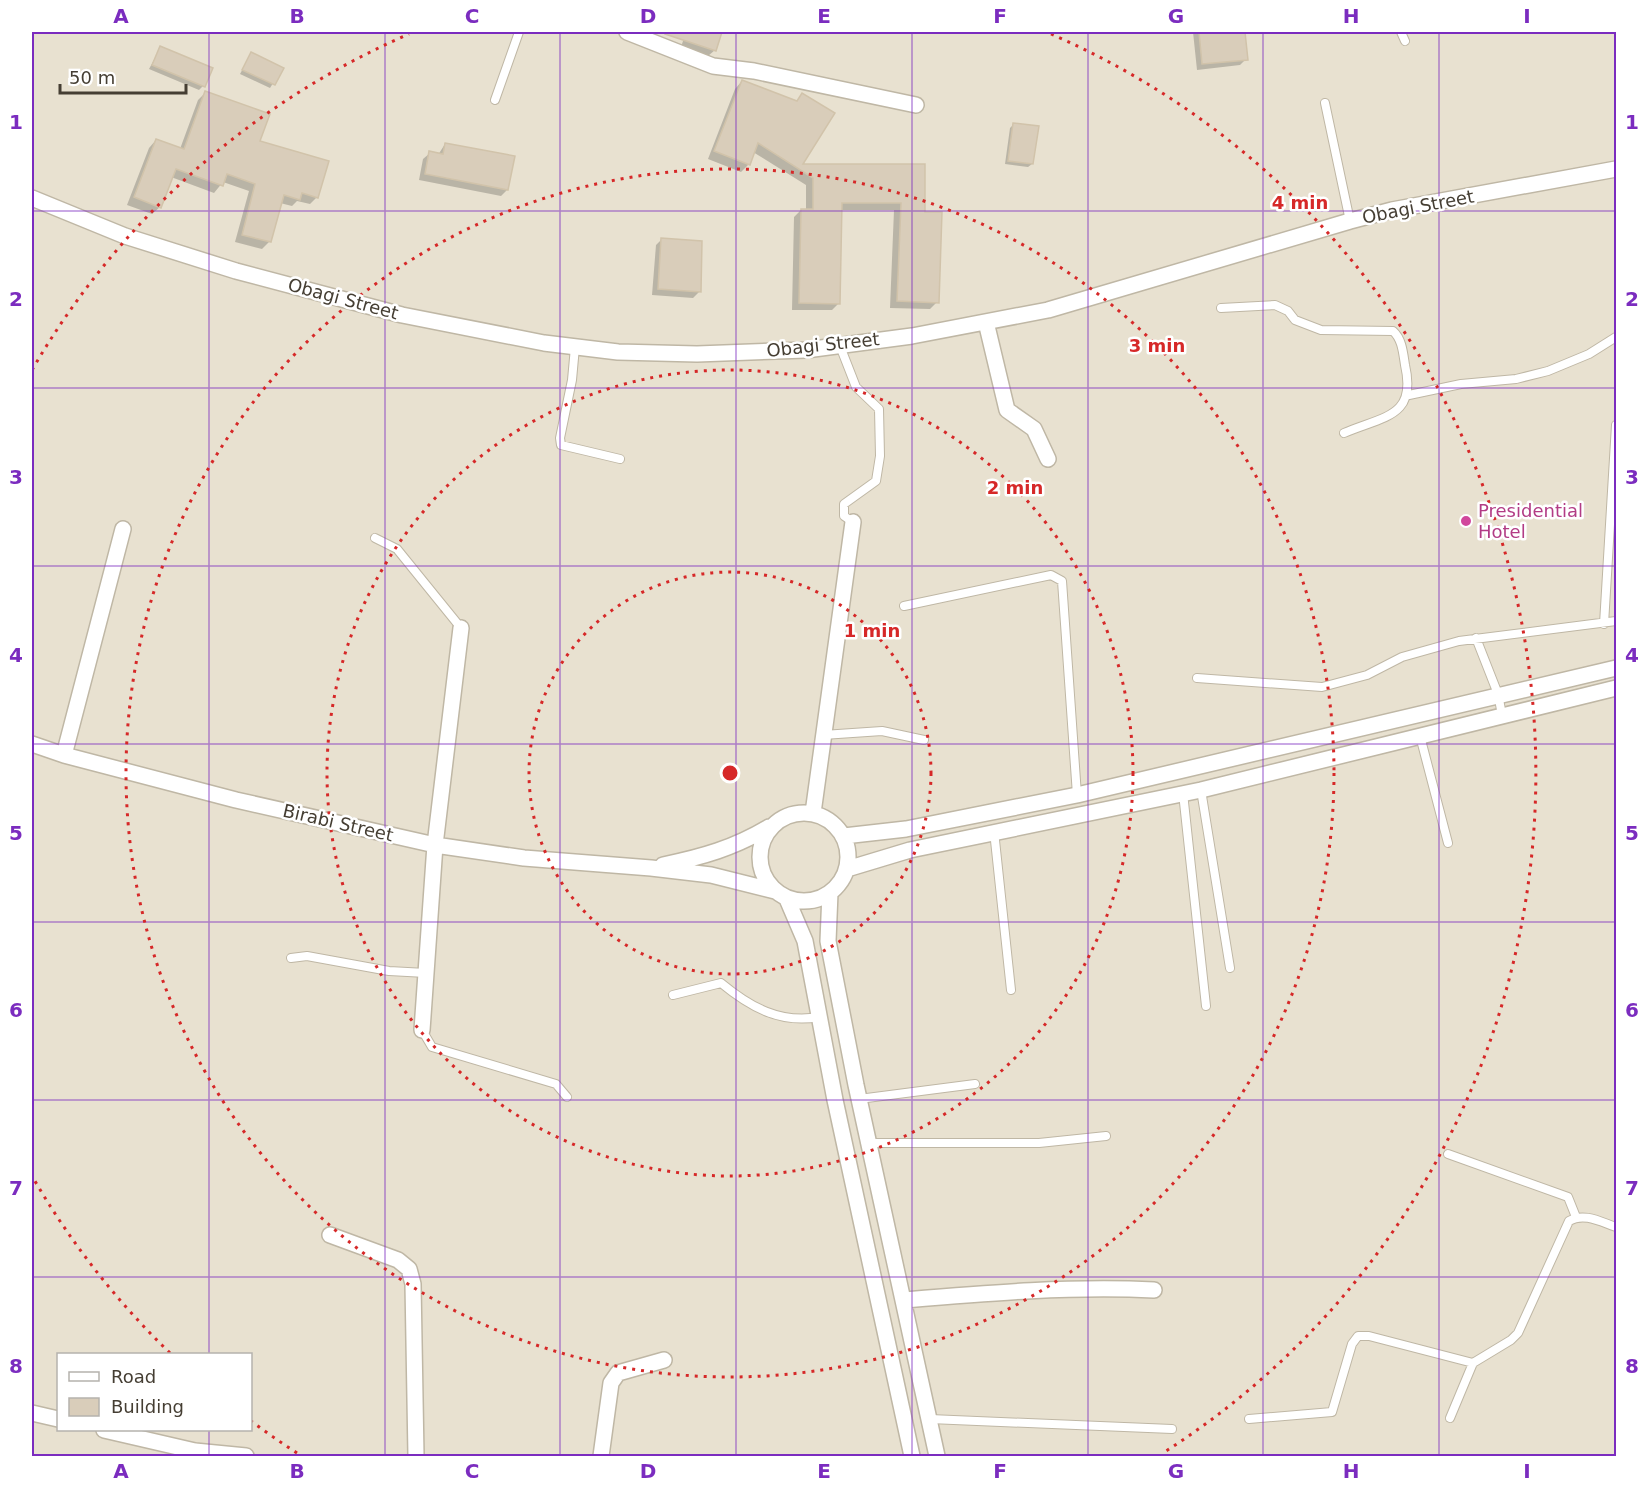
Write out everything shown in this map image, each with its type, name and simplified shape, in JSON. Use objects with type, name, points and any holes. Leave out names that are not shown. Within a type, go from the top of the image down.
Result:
[{"type":"street","points":[[627,32],[713,66],[754,71],[916,105]]},
{"type":"street","name":"Obagi Street","points":[[32,198],[125,236],[236,271],[402,315],[575,347],[618,352],[698,354],[806,350],[1048,310],[1392,210],[1617,169]]},
{"type":"street","points":[[986,322],[1007,410],[1034,429],[1048,459]]},
{"type":"street","points":[[813,813],[853,522]]},
{"type":"street","points":[[64,755],[123,529]]},
{"type":"street","points":[[422,1030],[435,845],[461,628]]},
{"type":"street","points":[[844,836],[906,829],[1077,795],[1498,694],[1617,668]]},
{"type":"street","points":[[848,869],[910,850],[1201,790],[1617,688]]},
{"type":"street","name":"Birabi Street","points":[[32,744],[64,755],[236,800],[435,845],[524,858],[651,868]]},
{"type":"street","points":[[798,813],[813,813],[831,821],[844,836],[849,858],[848,869],[841,883],[830,893],[817,900],[802,902],[711,875],[651,868],[709,856],[741,844],[784,817],[798,813]]},
{"type":"street","points":[[772,825],[759,851],[760,866],[765,880],[781,895],[805,941],[912,1456]]},
{"type":"street","points":[[830,893],[828,941],[859,1099],[937,1456]]},
{"type":"street","points":[[330,1235],[398,1260],[409,1269],[413,1284],[416,1456]]},
{"type":"street","points":[[904,1300],[1047,1289],[1101,1287],[1154,1290]]},
{"type":"street","points":[[601,1456],[611,1383],[618,1373],[664,1360]]},
{"type":"street","points":[[32,1413],[57,1419]]},
{"type":"street","points":[[108,1431],[195,1454],[246,1456]]},
{"type":"lane","points":[[495,100],[519,32]]},
{"type":"lane","points":[[1401,32],[1405,41]]},
{"type":"lane","points":[[1325,103],[1350,221]]},
{"type":"lane","points":[[1221,308],[1275,305],[1288,311],[1295,320],[1321,330],[1393,331],[1399,336],[1410,384],[1405,404],[1393,412],[1344,434]]},
{"type":"lane","points":[[1409,395],[1461,384],[1516,379],[1548,371],[1589,354],[1617,337]]},
{"type":"lane","points":[[840,345],[856,387],[879,409],[880,456],[876,481],[844,504],[844,516],[853,522]]},
{"type":"lane","points":[[575,347],[572,380],[560,438],[561,445],[620,459]]},
{"type":"lane","points":[[1604,624],[1617,425]]},
{"type":"lane","points":[[375,538],[397,549],[461,628]]},
{"type":"lane","points":[[904,606],[1051,575],[1062,581],[1077,795]]},
{"type":"lane","points":[[1197,678],[1322,687],[1367,675],[1402,657],[1476,638],[1617,621]]},
{"type":"lane","points":[[1476,638],[1498,694],[1502,715]]},
{"type":"lane","points":[[824,735],[882,731],[924,740]]},
{"type":"lane","points":[[1420,736],[1448,843]]},
{"type":"lane","points":[[1201,790],[1230,968]]},
{"type":"lane","points":[[1184,793],[1206,1006]]},
{"type":"lane","points":[[994,831],[1011,990]]},
{"type":"lane","points":[[291,958],[307,956],[369,969],[426,973]]},
{"type":"lane","points":[[673,994],[721,982],[754,1007],[784,1018],[802,1020],[819,1017]]},
{"type":"lane","points":[[422,1030],[432,1047],[556,1084],[567,1097]]},
{"type":"lane","points":[[859,1099],[975,1084]]},
{"type":"lane","points":[[870,1143],[1038,1143],[1106,1136]]},
{"type":"lane","points":[[1448,1154],[1568,1197],[1576,1217]]},
{"type":"lane","points":[[1450,1418],[1473,1364],[1518,1333],[1569,1221],[1576,1217],[1617,1227]]},
{"type":"lane","points":[[1249,1419],[1332,1412],[1352,1344],[1358,1336],[1369,1336],[1473,1364]]},
{"type":"lane","points":[[930,1419],[1172,1429]]},
{"type":"shaded area","points":[[32,32],[1616,32],[1616,1456],[32,1456]]},
{"type":"building","points":[[666,32],[722,32],[716,51],[665,34]]},
{"type":"building","points":[[1199,32],[1245,32],[1248,60],[1202,64]]},
{"type":"building","points":[[160,46],[213,68],[205,87],[152,65]]},
{"type":"building","points":[[251,52],[284,68],[275,85],[242,70]]},
{"type":"building","points":[[742,80],[797,101],[802,93],[835,113],[803,164],[925,164],[925,212],[942,212],[939,303],[897,301],[901,203],[842,203],[840,304],[799,303],[801,209],[813,209],[813,178],[758,143],[750,165],[714,151]]},
{"type":"building","points":[[205,91],[270,114],[260,141],[329,161],[318,198],[302,193],[300,200],[284,195],[271,242],[242,235],[255,184],[227,174],[223,186],[176,169],[161,208],[134,197],[156,139],[184,149]]},
{"type":"building","points":[[1013,123],[1039,126],[1033,164],[1008,161]]},
{"type":"building","points":[[445,143],[515,156],[508,190],[425,174],[429,151],[443,154]]},
{"type":"building","points":[[661,238],[702,241],[701,292],[658,289]]},
{"type":"place","name":"Presidential Hotel","points":[[1466,521]]}]
